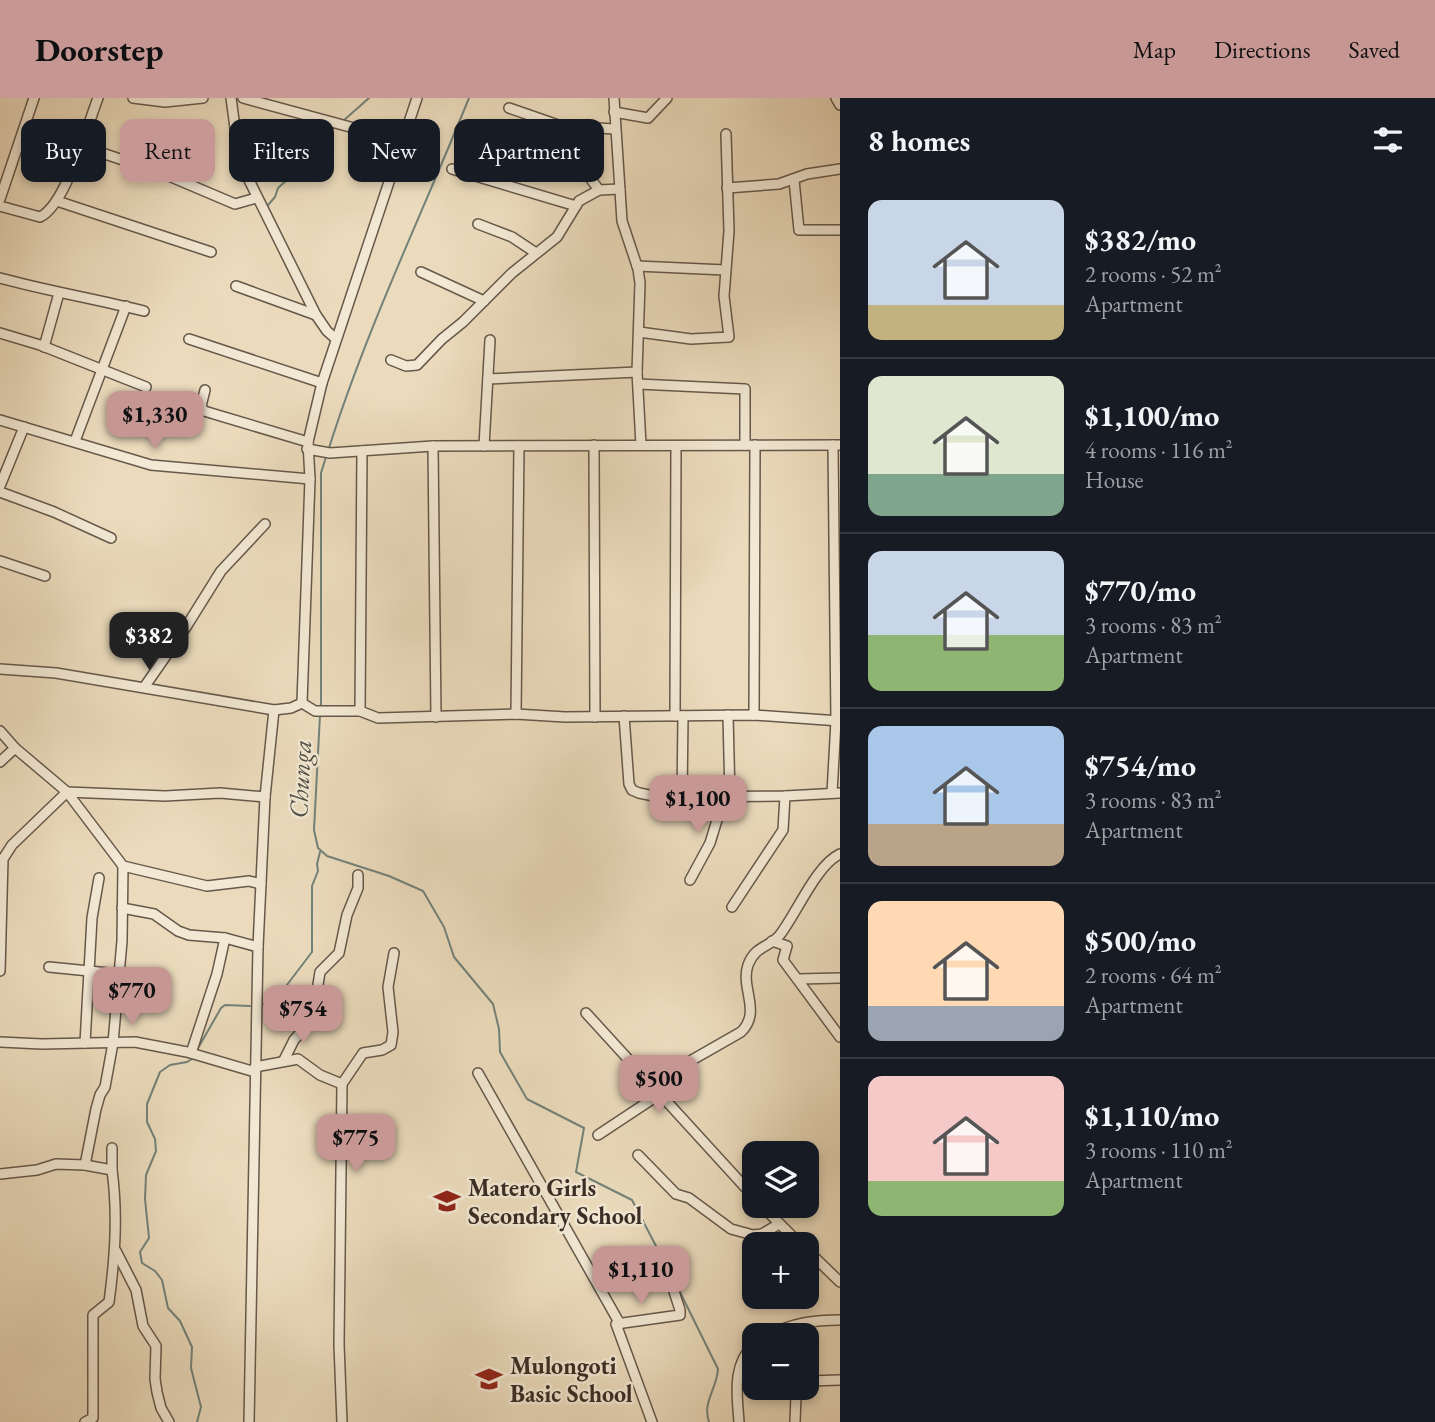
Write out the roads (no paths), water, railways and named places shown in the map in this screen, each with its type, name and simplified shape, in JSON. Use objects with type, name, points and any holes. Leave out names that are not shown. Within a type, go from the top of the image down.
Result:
[{"type":"street","points":[[0,199],[34,98]]},
{"type":"street","points":[[90,119],[98,98]]},
{"type":"street","points":[[133,98],[165,102],[203,98]]},
{"type":"street","points":[[232,98],[241,156],[256,198],[316,315],[336,339]]},
{"type":"street","points":[[243,98],[348,126]]},
{"type":"street","points":[[410,119],[417,98]]},
{"type":"street","points":[[614,98],[622,221],[640,283],[637,372],[641,445]]},
{"type":"street","points":[[614,112],[648,118],[667,98]]},
{"type":"street","points":[[836,98],[840,105]]},
{"type":"street","points":[[509,108],[561,126],[615,129]]},
{"type":"street","points":[[639,332],[691,339],[729,337],[724,296],[729,231],[726,134]]},
{"type":"street","points":[[106,155],[162,173],[235,204],[256,198]]},
{"type":"street","points":[[452,169],[576,206]]},
{"type":"street","points":[[727,188],[754,187],[840,169]]},
{"type":"street","points":[[794,180],[799,230],[840,230]]},
{"type":"street","points":[[0,206],[40,217],[47,214],[61,196],[66,182]]},
{"type":"street","points":[[302,703],[310,479],[308,445],[322,383],[388,182]]},
{"type":"street","points":[[594,182],[600,190]]},
{"type":"street","points":[[391,359],[407,366],[417,365],[512,273],[557,237],[576,206],[600,190],[620,189]]},
{"type":"street","points":[[57,201],[211,252]]},
{"type":"street","points":[[478,224],[512,237],[536,253]]},
{"type":"street","points":[[637,266],[725,270]]},
{"type":"street","points":[[421,272],[484,301]]},
{"type":"street","points":[[0,278],[102,299],[144,311]]},
{"type":"street","points":[[236,286],[316,315]]},
{"type":"street","points":[[44,346],[59,292]]},
{"type":"street","points":[[75,441],[126,306]]},
{"type":"street","points":[[0,333],[44,346],[146,387]]},
{"type":"street","points":[[189,339],[322,383]]},
{"type":"street","points":[[484,446],[490,340]]},
{"type":"street","points":[[488,379],[637,372]]},
{"type":"street","points":[[638,384],[745,389],[745,445]]},
{"type":"street","points":[[205,390],[201,406],[204,411],[327,453],[433,446],[837,445],[836,793],[727,797],[659,797],[639,793],[632,790],[629,784],[624,716]]},
{"type":"street","points":[[0,420],[151,466],[310,479]]},
{"type":"street","points":[[0,486],[24,428]]},
{"type":"street","points":[[594,445],[595,717]]},
{"type":"street","points":[[754,715],[755,445]]},
{"type":"street","points":[[433,446],[436,717]]},
{"type":"street","points":[[516,714],[519,446]]},
{"type":"street","points":[[676,446],[682,797]]},
{"type":"street","points":[[360,711],[362,451]]},
{"type":"street","points":[[0,492],[54,512],[111,538]]},
{"type":"street","points":[[145,686],[221,571],[265,524]]},
{"type":"street","points":[[0,561],[45,576]]},
{"type":"street","points":[[0,669],[56,673],[145,686],[274,710],[291,708],[302,703]]},
{"type":"street","points":[[302,703],[315,711],[360,711],[378,718],[516,714],[595,717],[754,715],[838,721]]},
{"type":"street","points":[[248,1422],[258,947],[265,797],[274,710]]},
{"type":"street","points":[[690,880],[710,843],[727,797],[728,715]]},
{"type":"street","points":[[0,731],[15,748],[67,792],[123,866],[113,1044],[85,1165]]},
{"type":"street","points":[[0,762],[15,748]]},
{"type":"street","points":[[0,971],[3,859],[12,845],[67,792],[164,796],[220,793],[265,797]]},
{"type":"street","points":[[732,907],[783,830],[785,796]]},
{"type":"street","points":[[650,1084],[748,1026],[751,1010],[746,975],[748,966],[759,948],[779,936],[832,858],[840,853]]},
{"type":"street","points":[[123,866],[207,886],[249,881],[261,884]]},
{"type":"street","points":[[284,1060],[294,1040],[313,1016],[320,972],[340,953],[347,915],[358,888],[358,875]]},
{"type":"street","points":[[85,1043],[93,905],[99,878]]},
{"type":"street","points":[[122,908],[155,914],[178,931],[189,935],[225,938],[258,947]]},
{"type":"street","points":[[191,1053],[217,974],[225,938]]},
{"type":"street","points":[[772,941],[787,946],[783,960],[840,1037]]},
{"type":"street","points":[[342,1422],[342,1084],[363,1053],[388,1049],[391,1045],[393,1032],[388,988],[394,953]]},
{"type":"street","points":[[49,967],[119,974]]},
{"type":"street","points":[[798,979],[840,978]]},
{"type":"street","points":[[586,1013],[742,1184]]},
{"type":"street","points":[[828,1022],[840,1017]]},
{"type":"street","points":[[0,1042],[135,1042],[255,1070],[284,1060],[298,1059],[320,1075],[342,1084]]},
{"type":"street","points":[[478,1073],[620,1324]]},
{"type":"street","points":[[598,1135],[660,1094]]},
{"type":"street","points":[[85,1422],[93,1418],[93,1315],[109,1302],[115,1249],[117,1205],[112,1148]]},
{"type":"street","points":[[638,1155],[676,1194],[689,1198],[731,1229],[753,1235],[762,1234],[779,1224]]},
{"type":"street","points":[[0,1174],[37,1170],[56,1164],[112,1170]]},
{"type":"street","points":[[773,1218],[787,1232]]},
{"type":"street","points":[[115,1249],[135,1290],[143,1326],[156,1346],[157,1392],[161,1408],[169,1422]]},
{"type":"street","points":[[819,1262],[840,1282]]},
{"type":"street","points":[[652,1422],[616,1324],[680,1315],[668,1273]]},
{"type":"street","points":[[801,1323],[840,1320]]},
{"type":"street","points":[[738,1422],[738,1368],[742,1360]]},
{"type":"street","points":[[819,1381],[840,1380]]},
{"type":"street","points":[[795,1422],[796,1400]]},
{"type":"waterway","points":[[343,121],[369,98]]},
{"type":"waterway","name":"Chunga","points":[[329,448],[360,359],[469,98]]},
{"type":"waterway","points":[[268,205],[285,182]]},
{"type":"waterway","name":"Chunga","points":[[321,706],[321,473],[326,457]]},
{"type":"waterway","name":"Chunga","points":[[320,715],[314,830],[318,848],[327,856],[389,876],[423,891],[444,927],[454,957],[493,1004],[499,1029],[500,1052],[527,1099],[584,1128],[576,1172],[632,1200],[669,1271]]},
{"type":"waterway","points":[[262,1005],[280,994],[312,952],[312,886],[318,871],[320,852]]},
{"type":"waterway","points":[[197,1050],[221,1008],[225,1005],[250,1006]]},
{"type":"waterway","points":[[192,1059],[170,1065],[160,1072],[147,1104],[147,1122],[155,1139],[156,1151],[146,1175],[145,1199],[149,1238],[140,1252],[142,1263],[155,1271],[162,1280],[168,1308],[180,1321],[192,1347],[191,1368],[201,1407],[197,1422]]},
{"type":"waterway","name":"Chunga","points":[[675,1282],[718,1369],[707,1408],[709,1422]]},
{"type":"place","name":"Matero Girls Secondary School","points":[[447,1201]]},
{"type":"place","name":"Mulongoti Basic School","points":[[489,1379]]}]
